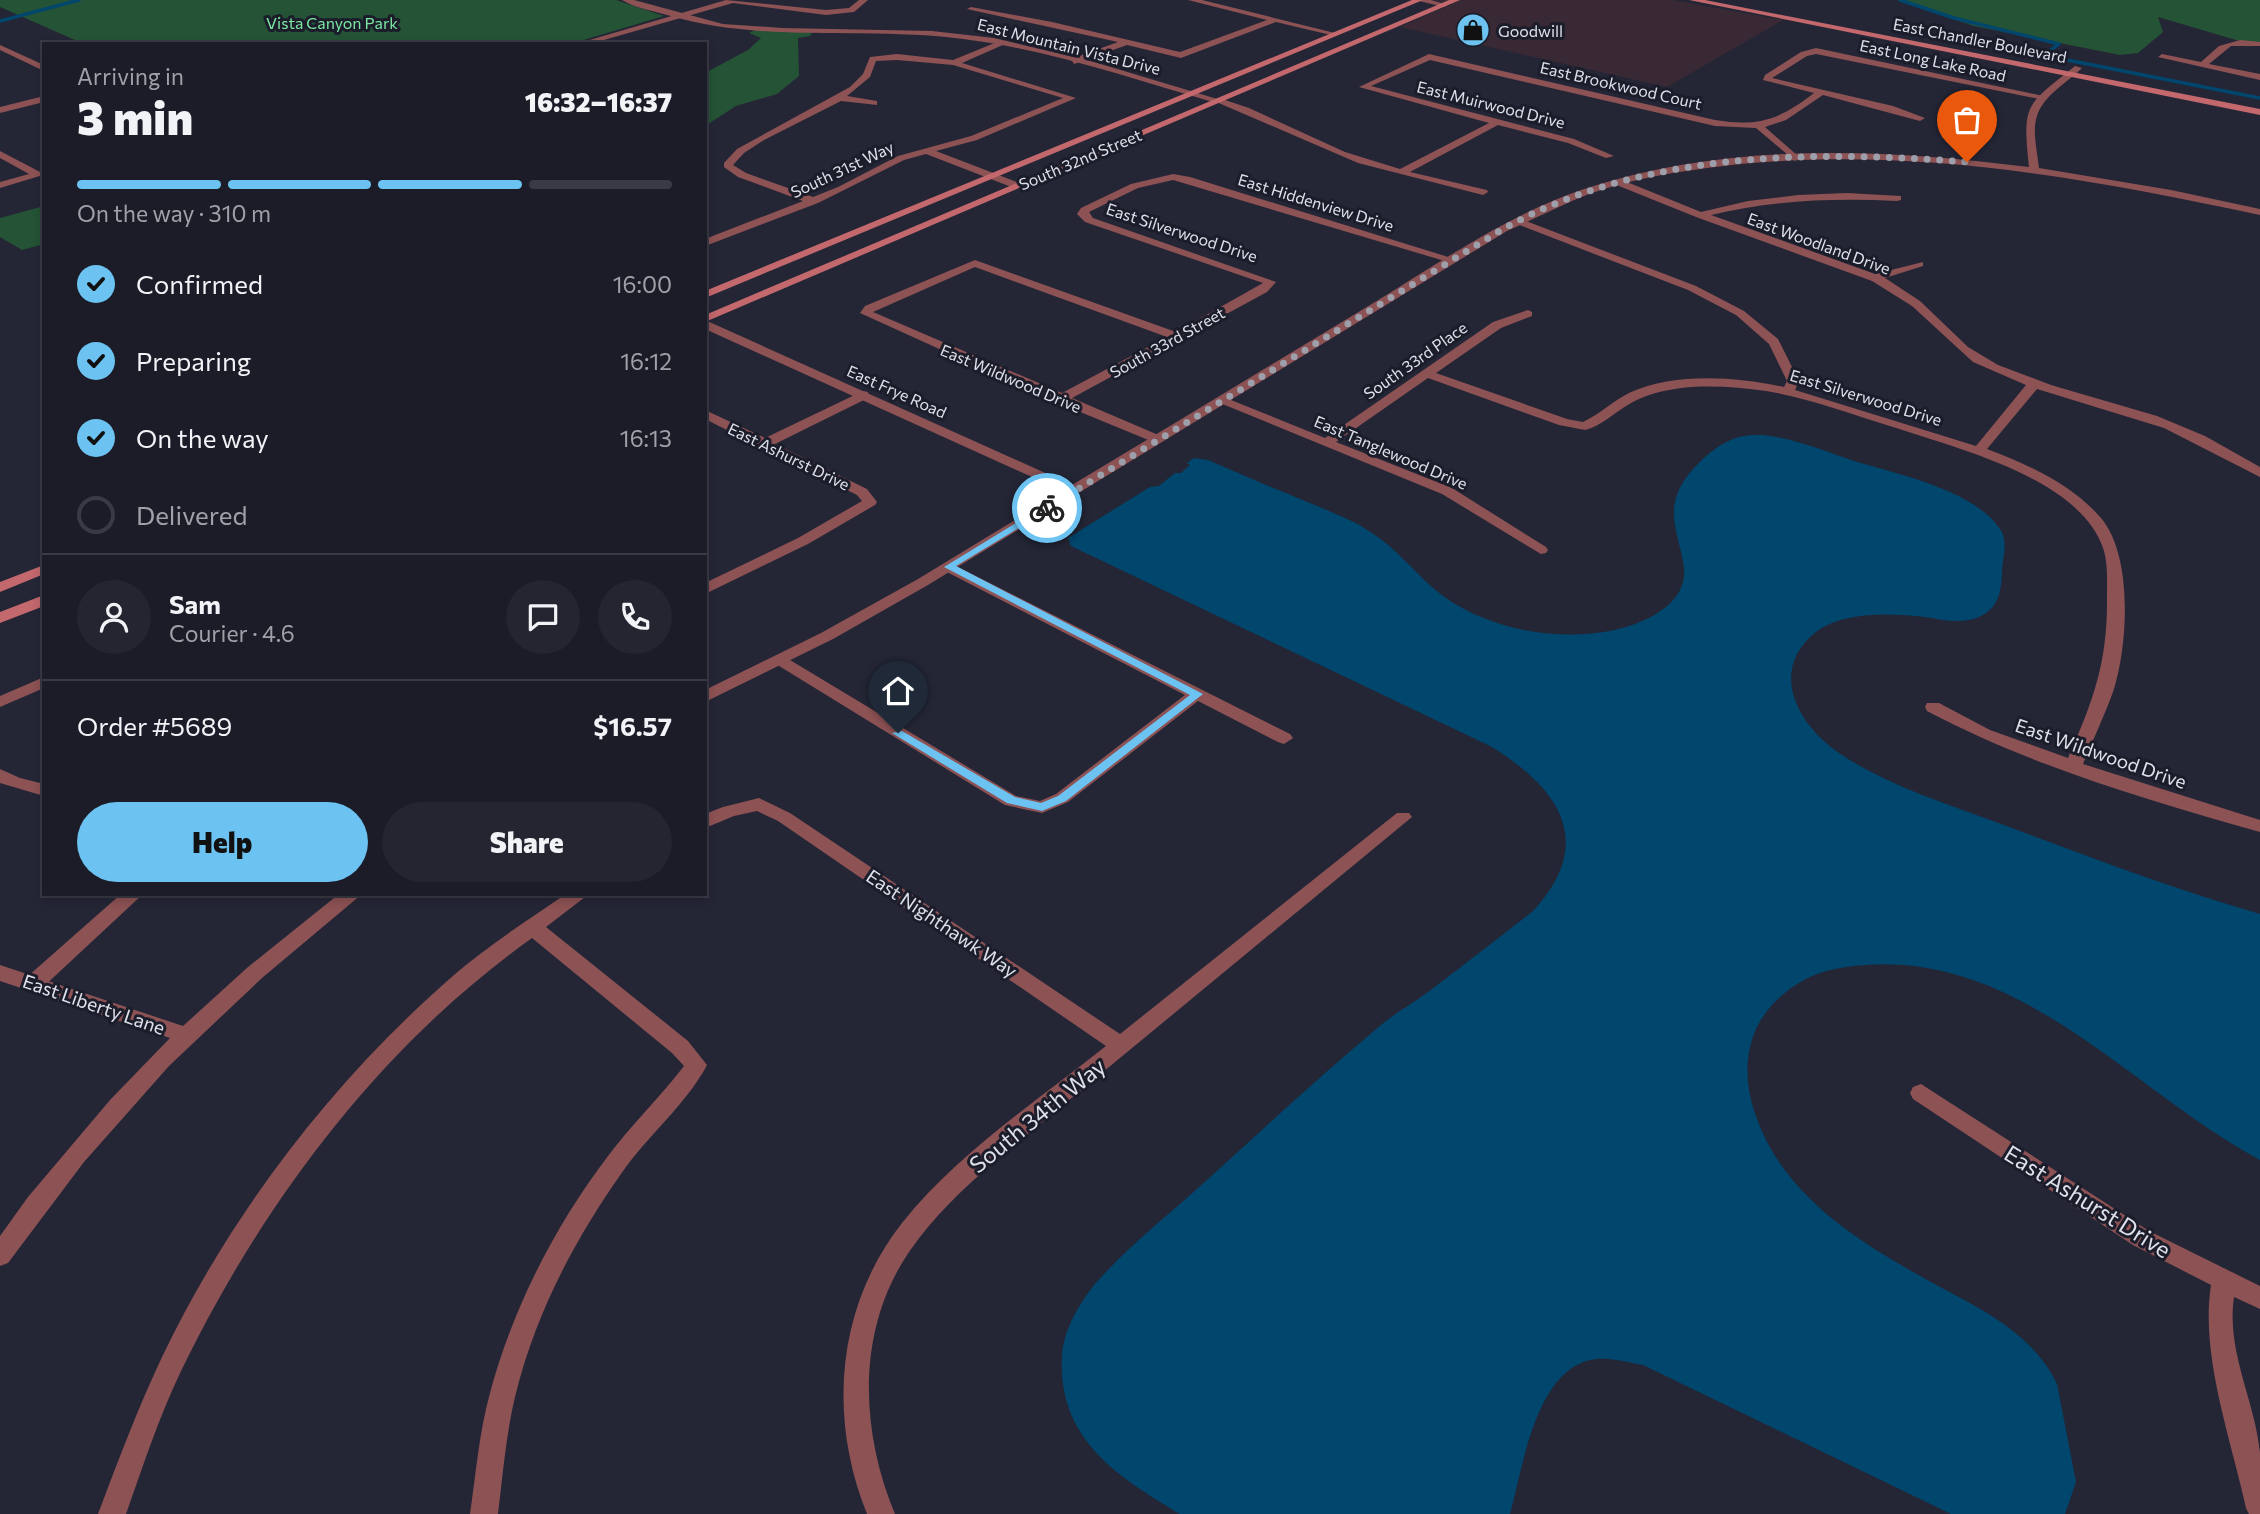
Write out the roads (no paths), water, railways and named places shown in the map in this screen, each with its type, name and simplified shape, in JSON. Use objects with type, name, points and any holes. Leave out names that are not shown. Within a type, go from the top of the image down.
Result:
[{"type":"main road","name":"South 32nd Street","points":[[707,294],[1419,0]]},
{"type":"main road","name":"South 32nd Street","points":[[707,317],[1456,0]]},
{"type":"main road","name":"East Chandler Boulevard","points":[[1693,0],[2260,103]]},
{"type":"main road","name":"East Chandler Boulevard","points":[[1731,0],[2260,112]]},
{"type":"main road","points":[[0,587],[42,570]]},
{"type":"main road","points":[[0,618],[42,601]]},
{"type":"street","name":"East Mountain Vista Drive","points":[[626,0],[678,16],[750,29],[918,32],[1002,42],[1219,101],[1251,111],[1340,153],[1483,192]]},
{"type":"street","points":[[587,42],[731,0],[772,8],[852,10],[864,0]]},
{"type":"street","points":[[988,0],[971,9],[1052,24],[1181,55],[1275,20]]},
{"type":"street","points":[[1192,0],[1335,34]]},
{"type":"street","points":[[1419,0],[1444,5]]},
{"type":"street","points":[[2202,66],[2226,42],[2236,40],[2260,44]]},
{"type":"street","points":[[814,201],[742,175],[727,165],[734,155],[773,130],[841,98],[855,87],[873,65],[873,59],[897,57],[954,64],[1002,42]]},
{"type":"street","points":[[1074,61],[1124,43]]},
{"type":"street","points":[[0,47],[42,67]]},
{"type":"street","name":"East Long Lake Road","points":[[1820,93],[1767,80],[1768,76],[1804,54],[1816,51],[2043,97]]},
{"type":"street","name":"East Brookwood Court","points":[[1363,87],[1419,59],[1429,57],[1715,123],[1760,127]]},
{"type":"street","points":[[2162,57],[2260,77]]},
{"type":"street","name":"South 31st Way","points":[[707,242],[842,189],[886,164],[974,138],[1072,98],[954,64]]},
{"type":"street","points":[[2034,169],[2031,119],[2043,97],[2074,71]]},
{"type":"street","name":"East Muirwood Drive","points":[[1363,87],[1572,141],[1609,156]]},
{"type":"street","points":[[1760,127],[1782,121],[1820,93],[1890,108],[1920,118]]},
{"type":"street","points":[[841,98],[874,103]]},
{"type":"street","points":[[0,110],[42,100]]},
{"type":"street","points":[[1403,172],[1497,122]]},
{"type":"street","points":[[1760,127],[1795,158]]},
{"type":"street","points":[[1267,134],[1290,129]]},
{"type":"street","points":[[927,151],[1018,186]]},
{"type":"street","points":[[0,154],[37,175],[0,185]]},
{"type":"street","points":[[707,697],[779,661],[948,567],[1452,260],[1518,221],[1570,196],[1618,182],[1688,168],[1795,158],[1906,158],[2034,169],[2162,190],[2260,212]]},
{"type":"street","name":"East Silverwood Drive","points":[[1171,175],[1145,183],[1085,210],[1082,214],[1089,220],[1270,282]]},
{"type":"street","name":"East Hiddenview Drive","points":[[1171,175],[1452,260]]},
{"type":"street","name":"East Woodland Drive","points":[[1618,182],[1699,215],[1874,278],[1924,309],[1947,337],[1973,358],[2035,383],[2140,414],[2185,432],[2260,473]]},
{"type":"street","points":[[1699,215],[1792,199],[1848,195],[1897,198]]},
{"type":"street","points":[[1518,221],[1692,288],[1740,313],[1759,327],[1782,353],[1793,381],[1788,391]]},
{"type":"street","name":"East Wildwood Drive","points":[[1158,440],[866,313],[869,308],[975,263],[1176,336]]},
{"type":"street","points":[[1874,278],[1919,264]]},
{"type":"street","name":"South 33rd Street","points":[[1062,399],[1263,290],[1270,282]]},
{"type":"street","name":"South 33rd Place","points":[[1326,443],[1496,325],[1528,314]]},
{"type":"street","name":"East Frye Road","points":[[707,325],[1074,491]]},
{"type":"street","name":"East Silverwood Drive","points":[[1425,373],[1564,422],[1585,426],[1630,398],[1655,388],[1717,383],[1788,391],[1979,450]]},
{"type":"street","points":[[2035,383],[1979,450],[2027,471],[2056,488],[2091,517],[2102,530],[2110,547],[2116,602],[2112,664],[2073,766]]},
{"type":"street","points":[[764,444],[863,395]]},
{"type":"street","name":"East Tanglewood Drive","points":[[1221,401],[1447,491],[1483,511],[1541,550]]},
{"type":"street","name":"East Ashurst Drive","points":[[707,415],[862,492],[870,502],[803,541],[707,589]]},
{"type":"street","points":[[948,567],[1284,738]]},
{"type":"street","points":[[779,661],[1012,801],[1042,807],[1062,798],[1197,694]]},
{"type":"street","points":[[0,702],[42,683]]},
{"type":"street","name":"East Wildwood Drive","points":[[1933,707],[1984,734],[2073,766],[2260,826]]},
{"type":"street","points":[[0,775],[15,783],[42,790]]},
{"type":"street","name":"East Nighthawk Way","points":[[707,821],[729,811],[760,804],[784,817],[1122,1045]]},
{"type":"street","name":"South 34th Way","points":[[881,1514],[872,1497],[858,1443],[855,1376],[870,1308],[891,1261],[918,1223],[950,1187],[1403,817]]},
{"type":"street","points":[[34,983],[132,896]]},
{"type":"street","points":[[0,1255],[99,1128],[189,1036],[286,946],[350,896]]},
{"type":"street","points":[[112,1514],[128,1464],[172,1359],[252,1218],[315,1135],[398,1040],[462,981],[577,896]]},
{"type":"street","points":[[484,1514],[495,1429],[510,1369],[528,1316],[581,1214],[615,1163],[680,1088],[696,1065],[680,1047],[532,927]]},
{"type":"street","name":"East Liberty Lane","points":[[0,973],[189,1036]]},
{"type":"street","name":"East Ashurst Drive","points":[[1921,1093],[2141,1238],[2260,1298]]},
{"type":"street","points":[[2224,1282],[2219,1315],[2223,1352],[2260,1508]]},
{"type":"water","points":[[1762,435],[1797,442],[1933,485],[1972,504],[1988,515],[2000,529],[2005,545],[2001,586],[1992,608],[1974,619],[1960,621],[1869,615],[1827,625],[1801,647],[1793,663],[1791,679],[1794,696],[1811,727],[1824,741],[1858,765],[1898,785],[2099,861],[2260,914],[2260,1160],[2210,1129],[2061,1024],[2010,995],[1956,975],[1898,965],[1822,972],[1798,984],[1776,1001],[1754,1034],[1747,1067],[1757,1119],[1788,1175],[1833,1220],[1914,1273],[1992,1316],[2023,1339],[2048,1367],[2057,1384],[2076,1482],[2065,1514],[1951,1514],[1643,1365],[1603,1359],[1590,1360],[1571,1368],[1556,1383],[1544,1402],[1534,1424],[1510,1514],[1180,1514],[1114,1469],[1096,1452],[1069,1410],[1063,1384],[1062,1355],[1069,1326],[1078,1308],[1095,1284],[1121,1256],[1337,1063],[1386,1021],[1533,911],[1552,886],[1563,862],[1566,840],[1561,818],[1551,798],[1514,762],[1490,746],[1071,546],[1068,538],[1150,487],[1159,486],[1175,473],[1181,473],[1194,458],[1208,460],[1364,528],[1388,545],[1431,586],[1470,612],[1515,628],[1539,632],[1587,634],[1610,631],[1635,624],[1660,612],[1678,593],[1684,568],[1674,510],[1677,494],[1689,474],[1705,457],[1725,443],[1738,437]]},
{"type":"waterway","points":[[0,21],[79,0]]},
{"type":"waterway","points":[[1900,0],[1954,18],[2059,44],[2044,55],[2047,56],[2260,98]]},
{"type":"place","name":"Goodwill","points":[[1473,30]]},
{"type":"park label","name":"Vista Canyon Park","points":[[332,22]]}]
